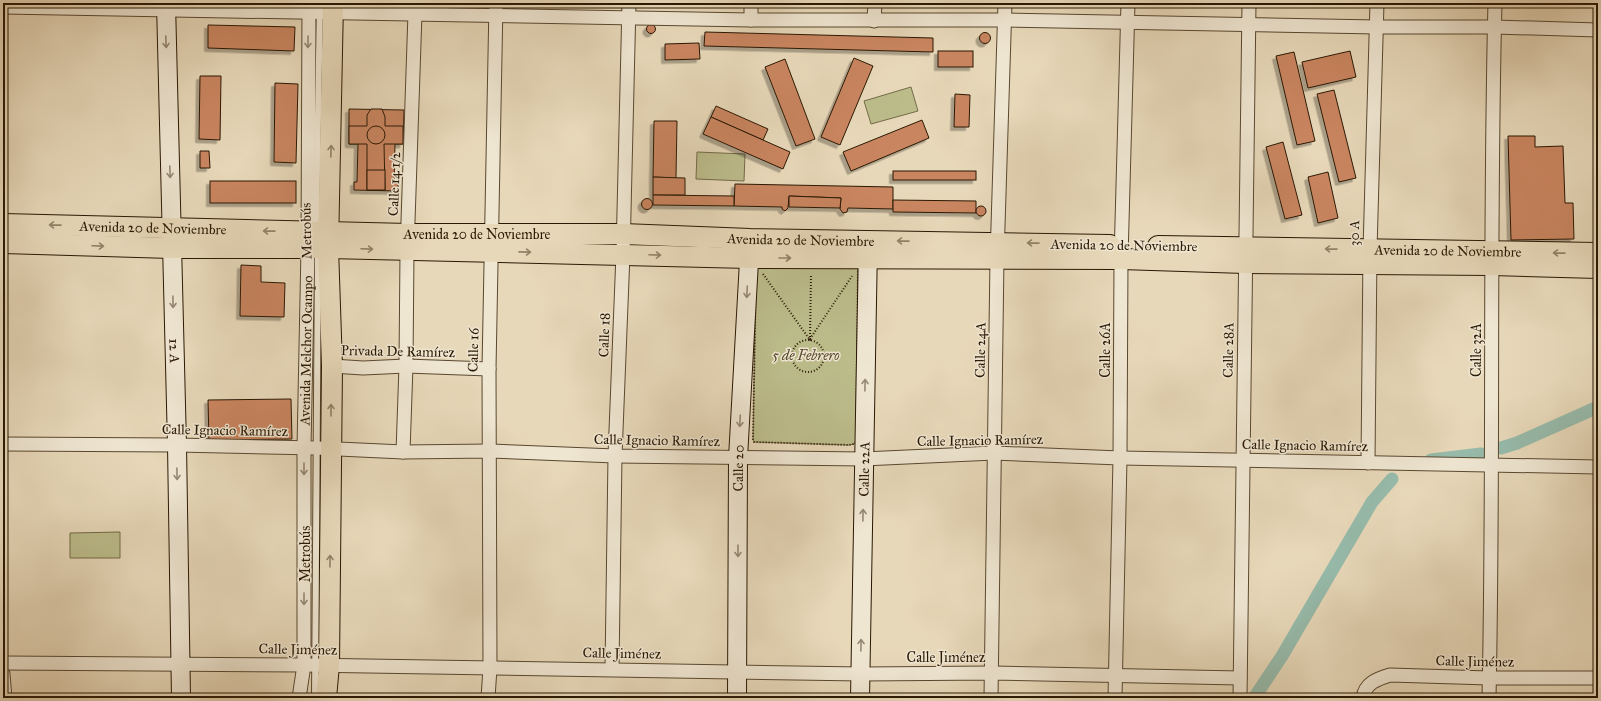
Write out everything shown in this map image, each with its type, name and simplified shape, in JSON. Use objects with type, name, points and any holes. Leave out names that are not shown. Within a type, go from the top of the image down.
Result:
[{"type":"main road","name":"12 A","points":[[165,6],[172,228],[181,698]]},
{"type":"main road","name":"Avenida Melchor Ocampo","points":[[321,8],[318,240],[332,366],[317,448],[317,665],[326,698]]},
{"type":"main road","name":"Avenida 20 de Noviembre","points":[[3,224],[172,228],[318,240],[492,243],[623,254],[753,262],[997,250],[1492,258],[1598,253]]},
{"type":"main road","name":"Avenida 20 de Noviembre","points":[[492,243],[623,234],[750,239],[864,256]]},
{"type":"main road","name":"Calle 20","points":[[737,698],[738,458],[753,262],[750,239]]},
{"type":"main road","name":"Avenida 20 de Noviembre","points":[[3,243],[172,248],[318,240]]},
{"type":"main road","name":"Calle 22A","points":[[860,698],[864,256]]},
{"type":"main road","name":"Avenida 20 de Noviembre","points":[[1492,258],[1598,268]]},
{"type":"street","name":"Calle 18","points":[[612,669],[615,456],[623,254],[629,3]]},
{"type":"street","points":[[751,3],[751,20]]},
{"type":"street","points":[[874,20],[875,3]]},
{"type":"street","name":"Calle 24A","points":[[990,698],[992,673],[997,250],[1005,3]]},
{"type":"street","name":"Calle 26A","points":[[1115,698],[1120,458],[1122,252],[1128,3]]},
{"type":"street","name":"Calle 28A","points":[[1240,698],[1249,3]]},
{"type":"street","name":"30 A","points":[[1368,463],[1370,257],[1377,3]]},
{"type":"street","name":"Calle 32A","points":[[1489,698],[1495,3]]},
{"type":"street","points":[[3,7],[78,9],[165,6],[379,8],[415,11],[444,9],[496,10],[629,17],[751,20],[1005,20],[1377,27],[1495,27],[1598,30]]},
{"type":"street","name":"Calle 16","points":[[488,698],[490,668],[489,369],[496,10]]},
{"type":"street","name":"Calle 14 1/2","points":[[403,452],[415,11]]},
{"type":"street","name":"Avenida Melchor Ocampo","points":[[298,698],[317,665],[318,240]]},
{"type":"street","name":"Privada De Ramírez","points":[[332,366],[363,368],[406,366],[489,369]]},
{"type":"street","name":"Calle Ignacio Ramírez","points":[[3,444],[177,445],[317,448],[403,452],[490,451],[615,456],[738,458],[863,459],[994,453],[1120,458],[1598,467]]},
{"type":"street","name":"Calle Jiménez","points":[[3,663],[317,665],[861,674],[992,673],[1240,678]]},
{"type":"street","points":[[3,674],[5,698]]},
{"type":"street","name":"Calle Jiménez","points":[[1363,698],[1364,692],[1368,686],[1377,679],[1390,676],[1598,678]]},
{"type":"lane","points":[[315,698],[317,665]]},
{"type":"path","points":[[753,262],[756,285],[754,442],[849,446],[856,442],[864,256]]},
{"type":"path","points":[[753,262],[760,264],[855,266],[864,256]]},
{"type":"path","points":[[753,262],[810,340],[819,344],[824,354],[822,365],[818,369],[807,372],[798,368],[794,364],[792,355],[793,349],[800,342],[810,340],[864,256]]},
{"type":"path","points":[[810,340],[811,273]]},
{"type":"green space","points":[[911,87],[918,111],[871,124],[864,101]]},
{"type":"green space","points":[[697,152],[745,154],[744,181],[696,179]]},
{"type":"green space","name":"5 de Febrero","points":[[757,265],[858,268],[856,442],[854,444],[754,442]]},
{"type":"green space","points":[[120,532],[120,558],[70,558],[70,533]]},
{"type":"building","points":[[651,24],[656,29],[651,34],[646,29]]},
{"type":"building","points":[[208,25],[295,27],[294,51],[208,48]]},
{"type":"building","points":[[705,32],[933,38],[933,52],[704,46]]},
{"type":"building","points":[[985,32],[989,34],[991,38],[989,42],[985,44],[981,42],[979,38],[981,34]]},
{"type":"building","points":[[699,43],[700,59],[665,60],[665,44]]},
{"type":"building","points":[[938,51],[973,51],[973,67],[938,67]]},
{"type":"building","points":[[1350,51],[1356,77],[1308,88],[1302,62]]},
{"type":"building","points":[[1294,52],[1315,141],[1297,145],[1276,56]]},
{"type":"building","points":[[854,58],[873,66],[840,145],[821,137]]},
{"type":"building","points":[[785,59],[815,139],[796,146],[765,67]]},
{"type":"building","points":[[200,76],[221,76],[220,140],[199,139]]},
{"type":"building","points":[[275,83],[298,84],[296,163],[274,162]]},
{"type":"building","points":[[1334,90],[1356,178],[1339,182],[1317,94]]},
{"type":"building","points":[[955,94],[970,95],[969,127],[954,127]]},
{"type":"building","points":[[716,106],[768,129],[763,140],[711,117]]},
{"type":"building","points":[[349,109],[404,110],[403,144],[395,144],[394,183],[398,183],[398,191],[354,190],[354,182],[357,182],[358,144],[349,144]]},
{"type":"building","points":[[371,109],[382,109],[385,117],[385,126],[403,126],[403,144],[384,144],[385,190],[367,190],[367,144],[349,144],[349,126],[367,126],[367,115]]},
{"type":"building","points":[[711,117],[790,152],[783,169],[703,134]]},
{"type":"building","points":[[922,120],[929,138],[851,171],[843,152]]},
{"type":"building","points":[[654,121],[677,121],[676,178],[653,177]]},
{"type":"building","points":[[376,126],[382,129],[385,135],[382,141],[376,144],[370,141],[367,135],[370,129]]},
{"type":"building","points":[[1508,136],[1535,136],[1535,147],[1563,146],[1565,203],[1573,203],[1574,239],[1511,240]]},
{"type":"building","points":[[1283,142],[1302,215],[1285,219],[1266,147]]},
{"type":"building","points":[[200,151],[209,151],[210,168],[200,168]]},
{"type":"building","points":[[367,170],[385,170],[385,190],[367,190]]},
{"type":"building","points":[[893,171],[976,171],[976,180],[893,180]]},
{"type":"building","points":[[1328,172],[1338,218],[1318,223],[1308,177]]},
{"type":"building","points":[[653,177],[685,178],[685,195],[653,195]]},
{"type":"building","points":[[210,181],[296,181],[296,203],[210,203]]},
{"type":"building","points":[[735,184],[893,187],[893,209],[848,208],[847,212],[843,213],[840,209],[841,198],[789,196],[788,208],[785,211],[782,207],[734,206]]},
{"type":"building","points":[[653,195],[734,196],[734,206],[653,205]]},
{"type":"building","points":[[789,196],[841,198],[840,208],[789,207]]},
{"type":"building","points":[[647,198],[651,200],[653,204],[651,208],[647,210],[643,208],[641,204],[643,200]]},
{"type":"building","points":[[893,200],[976,201],[976,213],[893,212]]},
{"type":"building","points":[[979,206],[983,206],[985,207],[985,215],[979,216],[976,213],[976,209]]},
{"type":"building","points":[[241,265],[261,266],[261,282],[285,283],[284,317],[240,316]]},
{"type":"building","points":[[291,399],[292,439],[209,440],[208,400]]},
{"type":"waterway","points":[[1501,448],[1517,443],[1598,407]]},
{"type":"waterway","points":[[1431,460],[1481,454]]},
{"type":"waterway","points":[[1254,698],[1282,656],[1372,502],[1392,479]]}]
